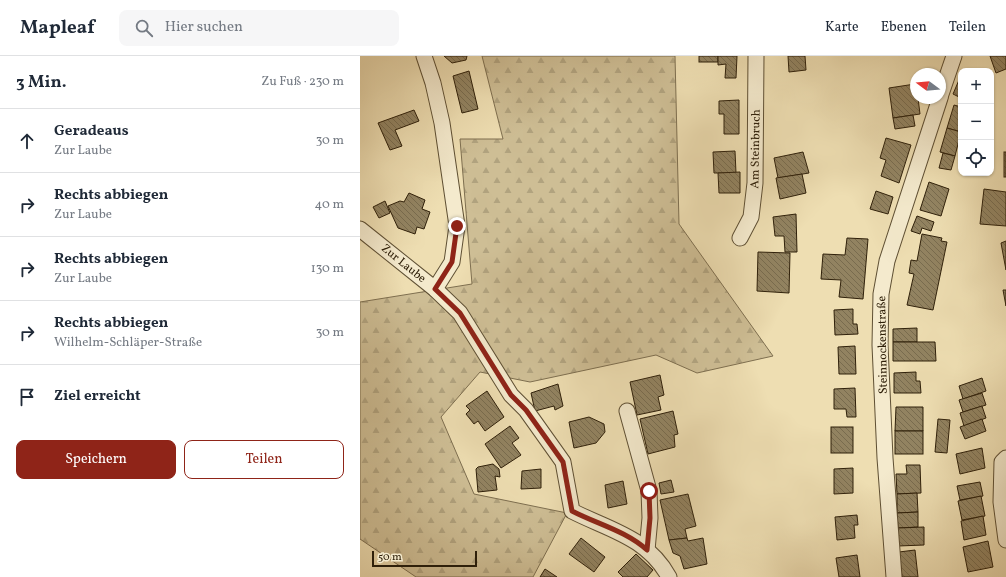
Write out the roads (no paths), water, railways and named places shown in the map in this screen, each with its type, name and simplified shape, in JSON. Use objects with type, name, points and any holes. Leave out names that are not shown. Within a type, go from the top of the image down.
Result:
[{"type":"street","points":[[424,56],[433,83],[442,123],[457,226],[452,262],[435,289]]},
{"type":"street","name":"Am Steinbruch","points":[[740,238],[751,217],[755,183],[756,56]]},
{"type":"street","name":"Steinnockenstraße","points":[[946,80],[954,56]]},
{"type":"street","name":"Steinnockenstraße","points":[[894,577],[885,458],[880,345],[881,294],[887,261],[938,104]]},
{"type":"street","name":"Zur Laube","points":[[360,229],[435,289],[460,313],[511,395],[526,410],[563,462],[572,511],[616,530],[640,543],[661,563],[669,577]]},
{"type":"street","points":[[627,411],[642,461],[649,491],[650,518],[647,550]]},
{"type":"street","points":[[1006,458],[1002,462],[1001,502],[1006,540]]}]
